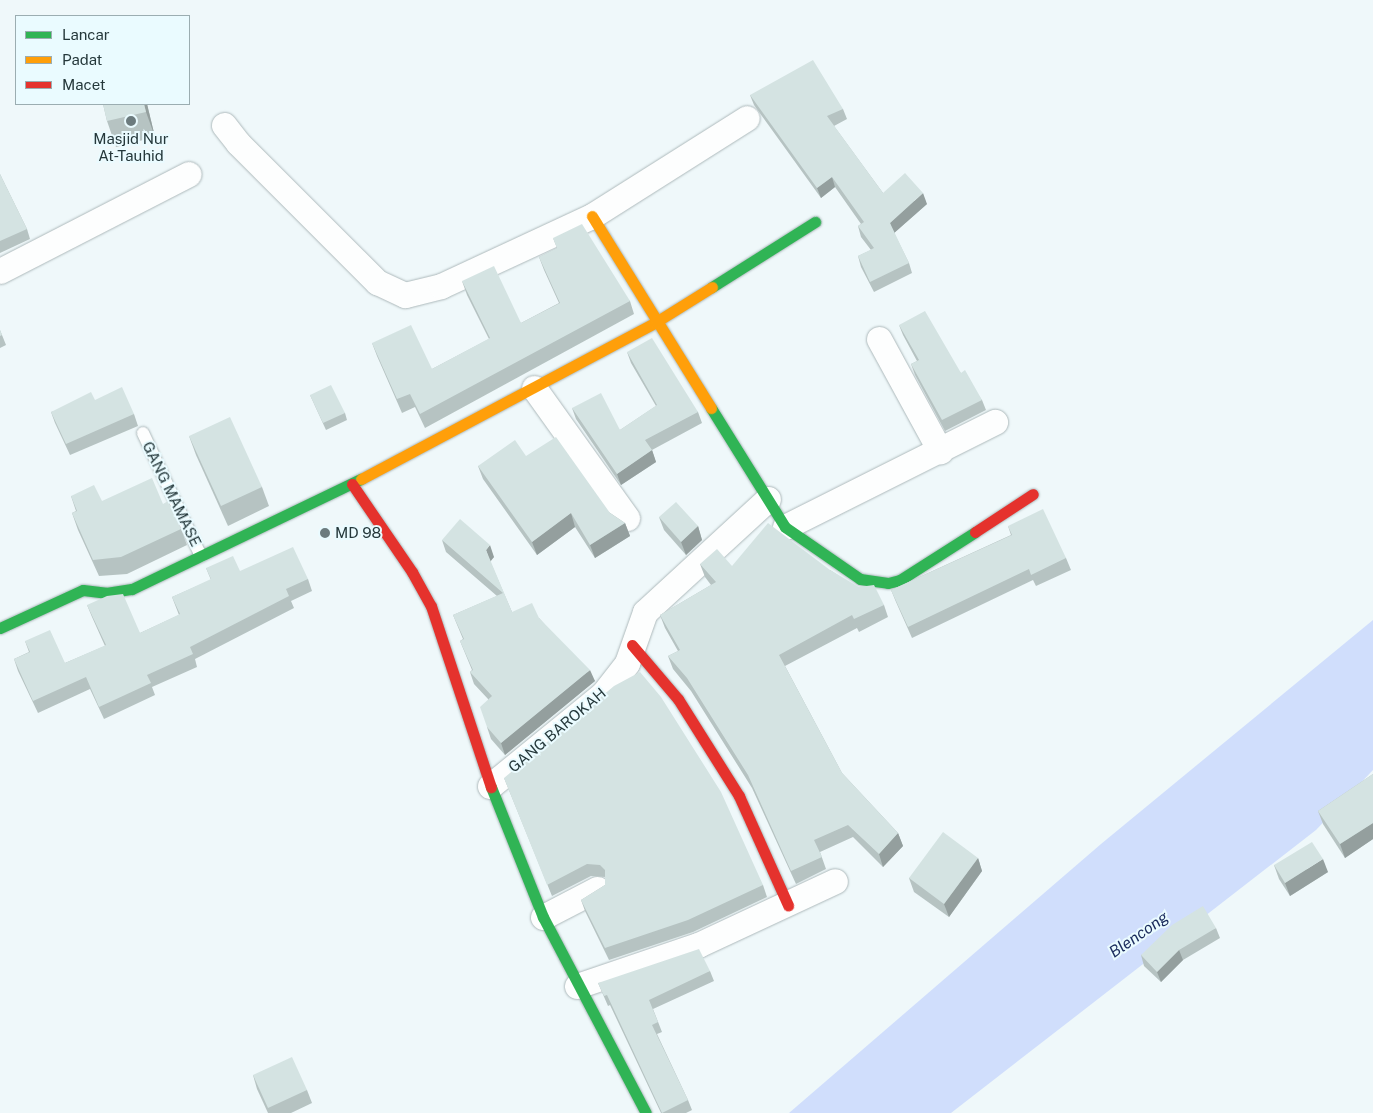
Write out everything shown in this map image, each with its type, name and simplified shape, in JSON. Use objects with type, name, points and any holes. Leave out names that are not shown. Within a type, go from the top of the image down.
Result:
[{"type":"street","points":[[224,125],[238,143],[377,282],[400,294],[416,294],[442,286],[592,216],[747,118]]},
{"type":"street","points":[[0,271],[189,174]]},
{"type":"street","points":[[592,216],[656,322],[785,527],[844,570],[860,579],[888,583],[900,580],[1033,494]]},
{"type":"street","points":[[0,628],[83,590],[106,593],[132,590],[352,484],[656,322],[815,222]]},
{"type":"street","points":[[879,339],[940,451]]},
{"type":"street","points":[[534,388],[627,518]]},
{"type":"street","points":[[785,527],[995,422]]},
{"type":"street","points":[[352,484],[412,572],[431,606],[490,786],[543,917],[577,986],[646,1113]]},
{"type":"street","name":"GANG BAROKAH","points":[[490,786],[603,694],[627,663],[645,612],[768,499]]},
{"type":"street","points":[[632,645],[678,699],[739,796],[788,904]]},
{"type":"street","points":[[577,986],[698,945],[835,881]]},
{"type":"street","points":[[543,917],[597,889]]},
{"type":"lane","name":"GANG MAMASE","points":[[143,433],[202,556]]},
{"type":"water","name":"Blencong","points":[[1373,620],[1373,770],[1316,830],[951,1113],[789,1113],[1101,844]]},
{"type":"building","points":[[813,60],[843,109],[827,116],[883,193],[905,173],[923,193],[890,223],[909,263],[870,282],[858,256],[874,248],[858,226],[864,222],[832,177],[817,188],[750,95]]},
{"type":"building","points":[[103,105],[144,105],[146,112],[107,121]]},
{"type":"building","points":[[0,174],[27,229],[0,241]]},
{"type":"building","points":[[582,224],[630,301],[420,414],[410,394],[397,399],[372,343],[411,325],[432,369],[490,338],[462,281],[494,266],[521,323],[560,303],[539,257],[557,248],[553,238]]},
{"type":"building","points":[[925,311],[961,373],[965,370],[982,400],[942,420],[911,364],[919,360],[899,325]]},
{"type":"building","points":[[652,338],[698,412],[645,440],[652,450],[617,474],[572,408],[601,393],[620,430],[657,405],[627,352]]},
{"type":"building","points":[[331,385],[345,413],[323,423],[310,395]]},
{"type":"building","points":[[122,387],[134,414],[66,444],[51,412],[91,392],[95,400]]},
{"type":"building","points":[[230,417],[262,487],[221,506],[189,436]]},
{"type":"building","points":[[556,437],[610,513],[625,523],[590,545],[571,513],[532,542],[478,466],[515,440],[526,456]]},
{"type":"building","points":[[152,478],[163,504],[168,501],[181,529],[121,557],[93,560],[72,513],[77,511],[71,496],[94,485],[102,501]]},
{"type":"building","points":[[676,502],[698,526],[681,542],[659,517]]},
{"type":"building","points":[[1043,509],[1066,558],[1031,575],[1029,569],[908,627],[891,590],[1012,535],[1008,526]]},
{"type":"building","points":[[460,519],[490,545],[486,550],[512,612],[532,603],[539,618],[590,670],[501,743],[487,727],[480,707],[492,696],[470,672],[473,670],[460,641],[464,639],[453,615],[503,593],[442,540]]},
{"type":"building","points":[[768,523],[830,570],[859,587],[874,585],[884,605],[854,619],[852,615],[779,655],[842,773],[898,833],[879,854],[848,825],[814,840],[822,857],[791,871],[748,775],[687,678],[668,656],[680,650],[660,615],[716,582],[700,564],[717,549],[732,566]]},
{"type":"building","points":[[293,547],[308,579],[286,589],[289,596],[190,647],[193,654],[147,675],[151,683],[99,707],[86,677],[33,701],[14,659],[30,652],[25,641],[50,630],[65,663],[106,645],[87,605],[107,596],[123,594],[140,633],[180,614],[172,597],[211,579],[206,568],[233,556],[240,571]]},
{"type":"building","points":[[640,672],[661,697],[721,792],[763,885],[688,920],[605,948],[581,900],[605,885],[605,870],[600,865],[587,864],[547,885],[504,778],[614,686]]},
{"type":"building","points":[[1373,774],[1373,823],[1340,844],[1318,811]]},
{"type":"building","points":[[943,832],[978,858],[944,904],[909,878]]},
{"type":"building","points":[[1312,842],[1323,859],[1285,883],[1274,865]]},
{"type":"building","points":[[1203,906],[1216,928],[1179,950],[1157,972],[1141,955],[1172,925]]},
{"type":"building","points":[[699,949],[710,971],[649,1000],[658,1022],[652,1025],[688,1100],[662,1113],[607,995],[604,996],[598,983]]},
{"type":"building","points":[[292,1057],[307,1090],[268,1108],[253,1075]]},
{"type":"traffic: fast","points":[[712,287],[815,222]]},
{"type":"traffic: fast","points":[[711,408],[785,527],[860,579],[888,583],[900,580],[975,532]]},
{"type":"traffic: fast","points":[[0,628],[83,590],[106,593],[132,589],[361,479]]},
{"type":"traffic: fast","points":[[491,787],[543,917],[646,1113]]},
{"type":"traffic: slow","points":[[592,216],[711,408]]},
{"type":"traffic: slow","points":[[361,479],[656,322],[712,287]]},
{"type":"traffic: jam","points":[[352,484],[412,572],[431,606],[491,787]]},
{"type":"traffic: jam","points":[[975,532],[1033,494]]},
{"type":"traffic: jam","points":[[632,645],[678,699],[739,796],[788,905]]},
{"type":"place","name":"Masjid Nur At-Tauhid","points":[[131,121]]},
{"type":"place","name":"MD 98","points":[[325,533]]}]
